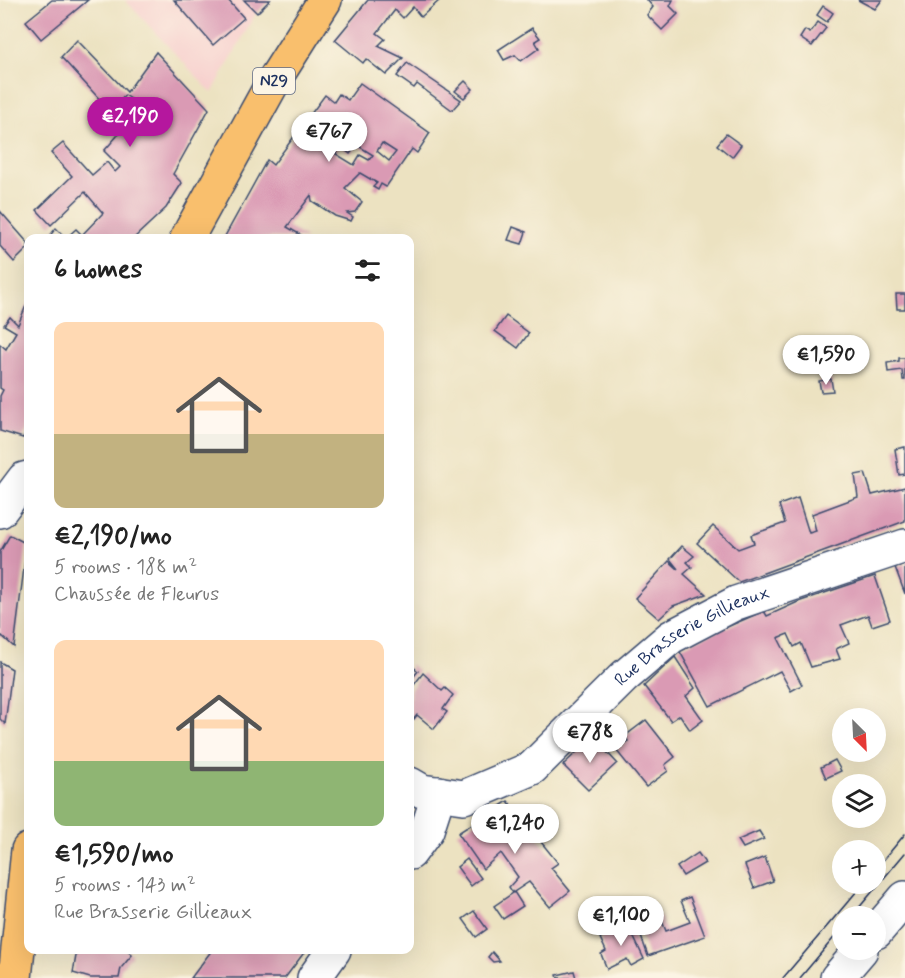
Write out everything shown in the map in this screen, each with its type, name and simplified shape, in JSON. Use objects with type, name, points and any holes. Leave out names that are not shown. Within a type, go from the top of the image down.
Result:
[{"type":"main road","name":"N29","points":[[189,234],[273,82],[325,0]]},
{"type":"main road","points":[[15,978],[24,889]]},
{"type":"street","points":[[0,511],[17,476]]},
{"type":"street","name":"Rue Brasserie Gillieaux","points":[[424,789],[464,797],[532,768],[624,677],[671,637],[736,603],[905,546]]},
{"type":"street","points":[[414,848],[427,830],[424,789]]},
{"type":"street","points":[[886,920],[905,898]]},
{"type":"street","points":[[314,978],[331,954]]},
{"type":"street","points":[[837,978],[852,960]]},
{"type":"shaded area","points":[[125,0],[246,0],[256,13],[212,93]]},
{"type":"building","points":[[52,0],[88,0],[41,39],[26,21]]},
{"type":"building","points":[[174,0],[228,0],[244,18],[213,45]]},
{"type":"building","points":[[244,0],[270,0],[257,13]]},
{"type":"building","points":[[368,0],[440,0],[421,17],[413,7],[403,18],[395,10],[377,33],[385,39],[378,46],[403,58],[386,75],[366,59],[363,63],[335,40]]},
{"type":"building","points":[[647,0],[673,0],[670,6],[678,14],[662,30],[647,15],[653,7]]},
{"type":"building","points":[[858,0],[882,0],[875,9]]},
{"type":"building","points":[[823,6],[833,13],[827,22],[817,15]]},
{"type":"building","points":[[818,22],[826,28],[812,46],[800,38],[805,30],[810,33]]},
{"type":"building","points":[[532,28],[540,38],[535,41],[539,48],[521,61],[515,55],[504,60],[498,50]]},
{"type":"building","points":[[77,40],[127,92],[156,52],[209,109],[173,174],[182,183],[166,208],[138,234],[83,234],[103,213],[85,192],[51,225],[37,210],[72,176],[51,153],[63,143],[92,175],[107,162],[115,172],[120,167],[104,151],[125,127],[61,57]],"holes":[[[125,95],[158,117],[149,130],[121,100]]]},
{"type":"building","points":[[407,63],[461,100],[452,110],[417,84],[414,88],[397,76]]},
{"type":"building","points":[[465,81],[473,89],[464,98],[455,91]]},
{"type":"building","points":[[360,83],[430,133],[417,153],[412,149],[386,187],[381,184],[378,190],[373,187],[377,183],[360,173],[345,188],[362,202],[355,212],[347,213],[353,217],[351,221],[335,216],[312,201],[311,195],[287,227],[299,234],[226,234],[267,160],[273,165],[325,95],[334,102],[339,94],[348,100]],"holes":[[[382,143],[396,152],[389,161],[377,151]],[[339,145],[350,154],[357,145],[373,155],[369,160],[360,155],[354,165],[336,154]]]},
{"type":"building","points":[[726,134],[741,145],[732,157],[717,145]]},
{"type":"building","points":[[0,211],[24,238],[24,252],[14,262],[0,246]]},
{"type":"building","points":[[513,227],[526,232],[522,244],[508,240]]},
{"type":"building","points":[[56,228],[62,234],[51,234]]},
{"type":"building","points":[[76,229],[81,234],[70,234]]},
{"type":"building","points":[[896,294],[905,294],[905,309],[897,309]]},
{"type":"building","points":[[24,311],[23,438],[0,431],[0,396],[3,390],[0,388],[0,344],[6,349],[16,332],[4,325],[10,317],[18,325]]},
{"type":"building","points":[[506,316],[529,333],[518,348],[495,331]]},
{"type":"building","points":[[899,358],[905,358],[905,380],[903,380],[902,370],[888,372],[887,363],[899,361]]},
{"type":"building","points":[[831,379],[833,391],[821,392],[819,381]]},
{"type":"building","points":[[905,447],[905,474],[899,475],[895,449]]},
{"type":"building","points":[[865,473],[872,495],[905,487],[905,521],[739,582],[697,543],[713,526],[738,549],[754,543],[751,535],[785,523],[779,505],[798,498],[809,533],[816,531],[812,514],[858,497],[855,475]]},
{"type":"building","points":[[10,535],[24,542],[24,568],[14,647],[2,636],[0,639],[0,552]]},
{"type":"building","points":[[682,546],[694,556],[687,562],[692,567],[684,574],[706,594],[673,606],[659,619],[635,598],[669,561],[678,569],[670,559]]},
{"type":"building","points":[[905,564],[905,594],[895,567]]},
{"type":"building","points":[[875,576],[890,620],[872,626],[868,615],[841,625],[849,643],[836,649],[840,659],[811,667],[801,643],[794,647],[788,634],[778,638],[802,685],[791,691],[780,671],[710,706],[678,648],[764,611],[767,616],[798,602]]},
{"type":"building","points":[[675,657],[695,688],[686,696],[703,720],[690,730],[680,715],[671,721],[644,686]]},
{"type":"building","points":[[0,662],[12,669],[5,724],[0,719]]},
{"type":"building","points":[[423,673],[442,691],[445,688],[453,695],[443,709],[447,712],[434,729],[417,715],[414,719],[414,685]]},
{"type":"building","points":[[646,720],[675,757],[665,765],[668,771],[646,787],[616,750],[628,741],[625,736]]},
{"type":"building","points":[[593,737],[617,763],[588,790],[563,765]]},
{"type":"building","points":[[836,762],[841,771],[826,778],[821,767]]},
{"type":"building","points":[[508,801],[558,863],[551,868],[570,891],[550,907],[529,882],[514,892],[523,906],[503,919],[494,906],[513,893],[509,887],[518,877],[501,853],[483,869],[458,833]]},
{"type":"building","points":[[759,831],[764,839],[743,848],[738,840]]},
{"type":"building","points":[[698,853],[705,863],[683,876],[677,867]]},
{"type":"building","points":[[765,857],[773,881],[754,888],[745,865]]},
{"type":"building","points":[[467,859],[481,878],[471,886],[457,867]]},
{"type":"building","points":[[690,897],[705,936],[648,956],[637,925],[660,916],[666,931],[690,922],[681,901]]},
{"type":"building","points":[[474,911],[487,929],[476,937],[463,919]]},
{"type":"building","points":[[627,923],[644,959],[631,966],[627,959],[607,969],[601,954],[606,951],[600,938]]},
{"type":"building","points":[[492,952],[500,961],[493,962],[488,957]]},
{"type":"building","points":[[76,954],[132,955],[121,968],[119,978],[90,978],[73,973]]},
{"type":"building","points":[[209,954],[303,954],[285,978],[191,978]]},
{"type":"building","points":[[574,971],[576,978],[558,978],[557,975]]},
{"type":"tram line","points":[[886,857],[905,834]]},
{"type":"tram line","points":[[860,906],[905,853]]},
{"type":"tram line","points":[[783,978],[854,894]]},
{"type":"tram line","points":[[800,978],[832,940]]}]
